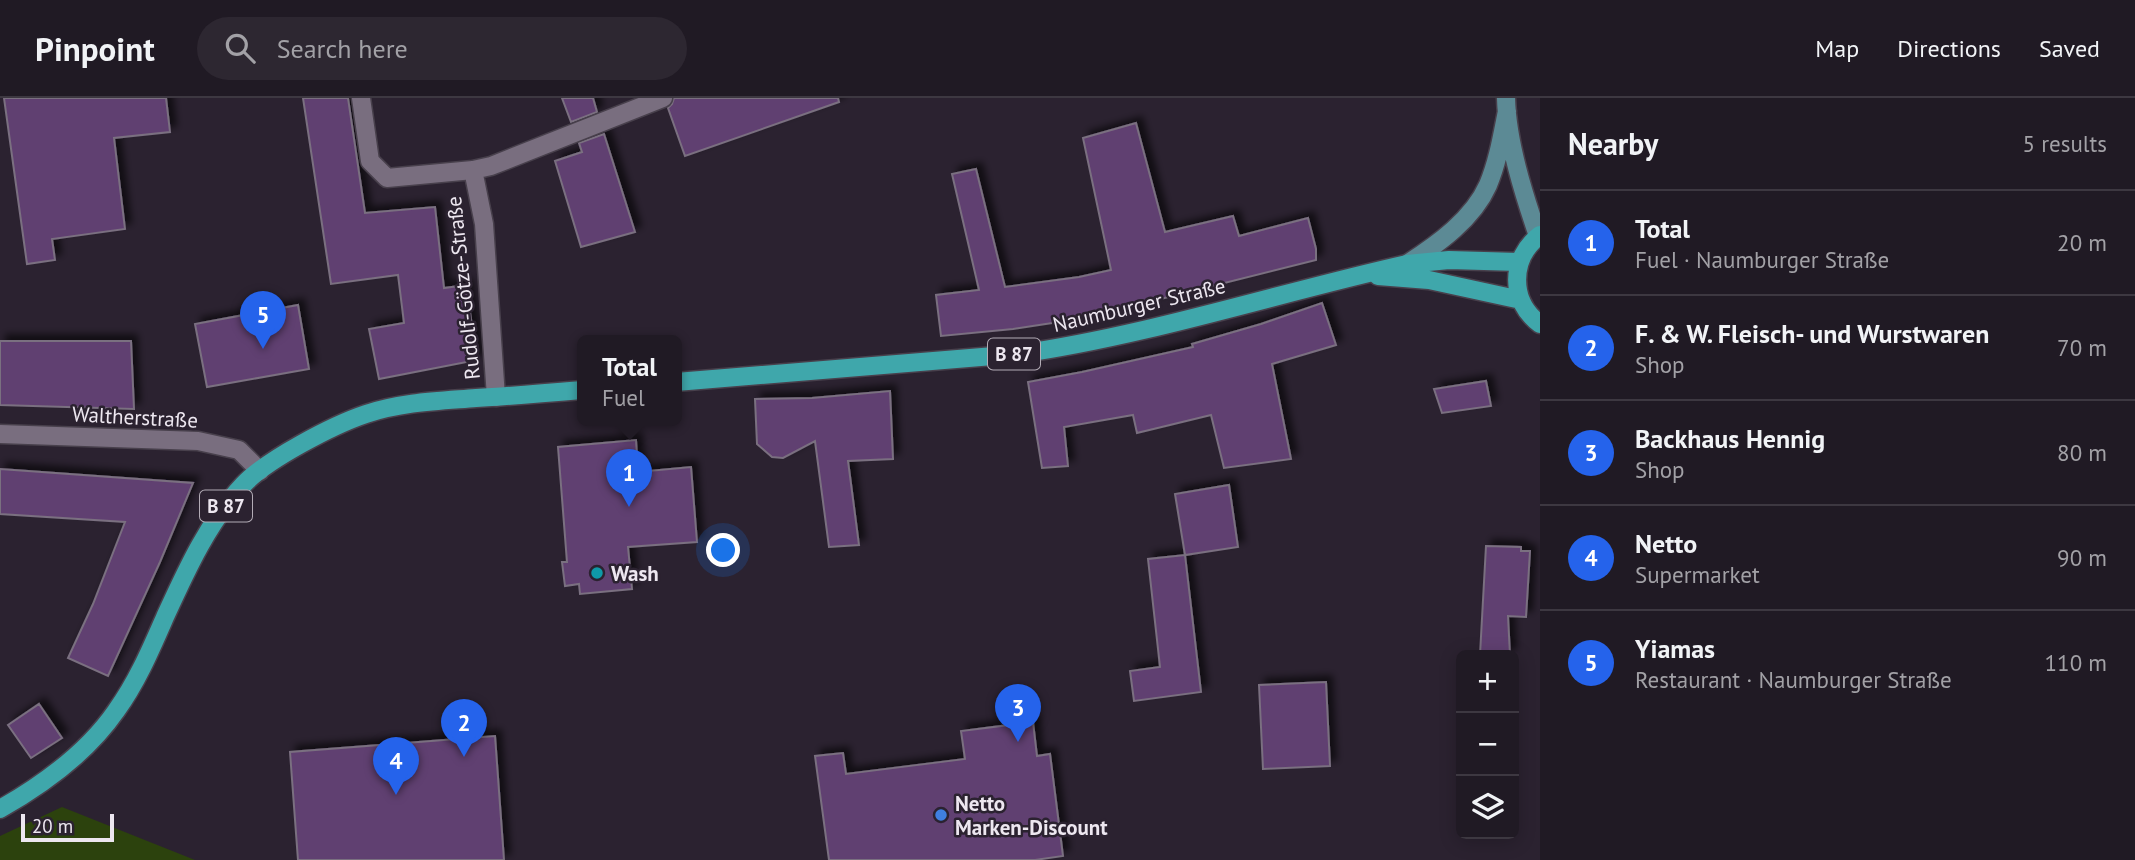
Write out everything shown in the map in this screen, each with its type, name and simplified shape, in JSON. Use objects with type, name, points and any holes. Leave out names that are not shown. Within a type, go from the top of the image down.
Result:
[{"type":"main road","points":[[1506,105],[1520,178],[1539,236],[1524,252],[1519,262],[1517,281],[1521,300],[1540,324]]},
{"type":"main road","points":[[1407,264],[1453,230],[1487,187],[1498,155],[1506,105]]},
{"type":"main road","name":"B 87","points":[[1357,275],[1407,264],[1449,260],[1519,262]]},
{"type":"main road","name":"B 87","points":[[1357,275],[1429,281],[1521,300]]},
{"type":"main road","name":"Naumburger Straße","points":[[682,382],[1019,354],[1065,347],[1357,275]]},
{"type":"main road","name":"B 87","points":[[0,809],[56,773],[99,734],[116,712],[139,671],[200,545],[217,517],[243,484],[260,471],[338,425],[367,413],[403,404],[577,390]]},
{"type":"street","points":[[361,98],[370,161],[387,178],[473,170]]},
{"type":"street","name":"Rudolf-Götze-Straße","points":[[496,397],[484,223],[473,170],[491,166],[663,98]]},
{"type":"street","name":"Waltherstraße","points":[[0,434],[198,441],[239,450],[260,471]]},
{"type":"green space","points":[[62,807],[195,860],[0,860],[0,836]]},
{"type":"building","points":[[4,98],[166,98],[170,132],[114,138],[125,229],[52,239],[55,260],[27,264]]},
{"type":"building","points":[[303,98],[348,98],[365,213],[435,207],[444,288],[466,285],[477,360],[379,379],[369,329],[404,323],[398,275],[331,284]]},
{"type":"building","points":[[562,98],[593,98],[597,112],[571,122]]},
{"type":"building","points":[[674,98],[838,98],[839,102],[685,156],[668,108]]},
{"type":"building","points":[[1136,123],[1165,232],[1233,216],[1239,236],[1308,218],[1316,260],[1085,318],[941,336],[936,295],[979,290],[952,174],[976,169],[1005,287],[1111,270],[1083,138]]},
{"type":"building","points":[[604,134],[635,232],[581,247],[555,161],[582,152],[579,143]]},
{"type":"building","points":[[1322,303],[1336,345],[1272,364],[1291,459],[1224,468],[1211,415],[1137,433],[1133,415],[1064,427],[1068,466],[1042,468],[1028,382],[1193,347],[1192,344]]},
{"type":"building","points":[[298,305],[309,369],[207,387],[195,324]]},
{"type":"building","points":[[0,341],[131,341],[134,409],[0,405]]},
{"type":"building","points":[[1486,381],[1491,406],[1442,413],[1434,389]]},
{"type":"building","points":[[890,391],[893,459],[848,461],[859,545],[829,547],[815,441],[783,458],[772,457],[757,444],[755,399],[812,398]]},
{"type":"building","points":[[636,440],[638,472],[691,467],[697,542],[628,547],[632,589],[580,594],[579,584],[565,586],[562,562],[567,562],[558,447]]},
{"type":"building","points":[[0,469],[193,483],[108,676],[68,658],[93,604],[125,522],[0,514]]},
{"type":"building","points":[[1229,485],[1238,547],[1185,555],[1175,494]]},
{"type":"building","points":[[1486,546],[1521,547],[1521,551],[1530,551],[1526,617],[1508,616],[1510,650],[1480,650]]},
{"type":"building","points":[[1185,555],[1201,692],[1134,701],[1130,671],[1160,667],[1148,559]]},
{"type":"building","points":[[1326,682],[1330,766],[1263,769],[1259,685]]},
{"type":"building","points":[[39,704],[62,738],[31,758],[8,725]]},
{"type":"building","name":"Netto Marken-Discount","points":[[1033,722],[1037,756],[1050,754],[1063,856],[1035,860],[829,860],[815,756],[843,753],[846,774],[965,759],[961,731]]},
{"type":"building","points":[[495,736],[504,860],[298,860],[290,752]]},
{"type":"place","name":"Yiamas","points":[[263,349]]},
{"type":"place","name":"Total","points":[[629,507]]},
{"type":"place","name":"Wash","points":[[597,573]]},
{"type":"place","name":"Backhaus Hennig","points":[[1018,742]]},
{"type":"place","name":"F. & W. Fleisch- und Wurstwaren","points":[[464,757]]},
{"type":"place","name":"Netto","points":[[396,795]]},
{"type":"place","name":"Netto Marken-Discount","points":[[941,815]]}]
